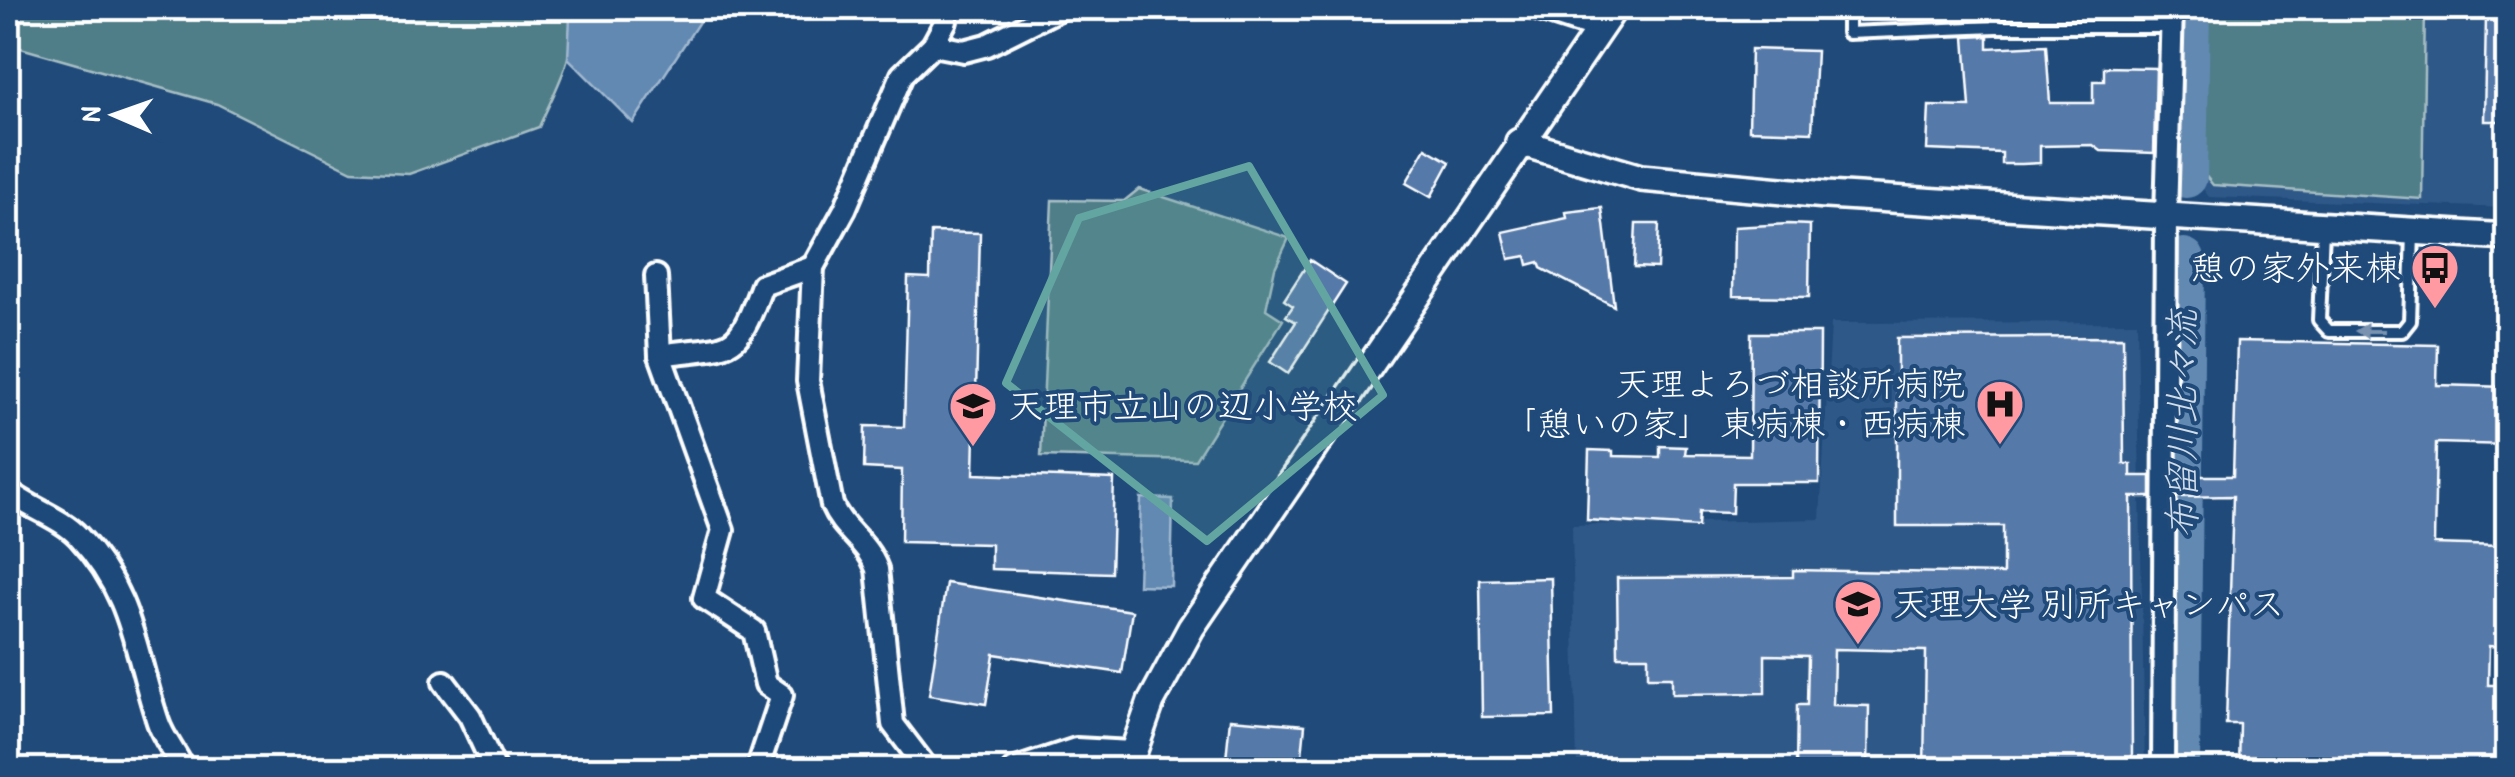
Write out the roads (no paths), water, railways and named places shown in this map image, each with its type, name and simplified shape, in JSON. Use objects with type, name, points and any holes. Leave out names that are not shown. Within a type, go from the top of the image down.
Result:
[{"type":"street","points":[[928,770],[893,724],[877,569],[868,546],[839,520],[832,505],[808,381],[813,268],[845,209],[902,75],[934,45],[946,22],[946,8]]},
{"type":"street","points":[[934,45],[964,51],[987,45],[1061,8]]},
{"type":"street","points":[[1533,8],[1598,29]]},
{"type":"street","points":[[1012,770],[1076,749],[1129,761],[1151,702],[1191,628],[1518,142],[1614,8]]},
{"type":"street","points":[[2163,770],[2172,17]]},
{"type":"street","points":[[1518,142],[1641,178],[1826,196],[2508,238]]},
{"type":"street","points":[[660,355],[734,344],[744,333],[762,285],[813,268]]},
{"type":"street","points":[[656,276],[660,355],[720,514],[722,530],[704,598],[754,631],[766,684],[782,695],[757,770]]},
{"type":"street","points":[[8,491],[30,510],[76,533],[102,565],[128,608],[159,726],[184,770]]},
{"type":"street","points":[[444,682],[470,716],[496,770]]},
{"type":"lane","points":[[1848,8],[1848,33],[2172,17]]},
{"type":"lane","points":[[1996,8],[1996,27]]},
{"type":"lane","points":[[2323,228],[2319,320],[2329,331],[2402,331],[2410,321],[2413,233]]},
{"type":"waterway","name":"布留川北々流","points":[[2186,177],[2189,8]]},
{"type":"waterway","name":"布留川北々流","points":[[2179,770],[2184,259]]},
{"type":"place","name":"憩の家外来棟","points":[[2435,310]]},
{"type":"place","name":"天理よろづ相談所病院 「憩いの家」 東病棟・西病棟","points":[[2000,446]]},
{"type":"place","name":"天理市立山の辺小学校","points":[[973,448]]},
{"type":"place","name":"天理大学 別所キャンパス","points":[[1858,646]]}]
